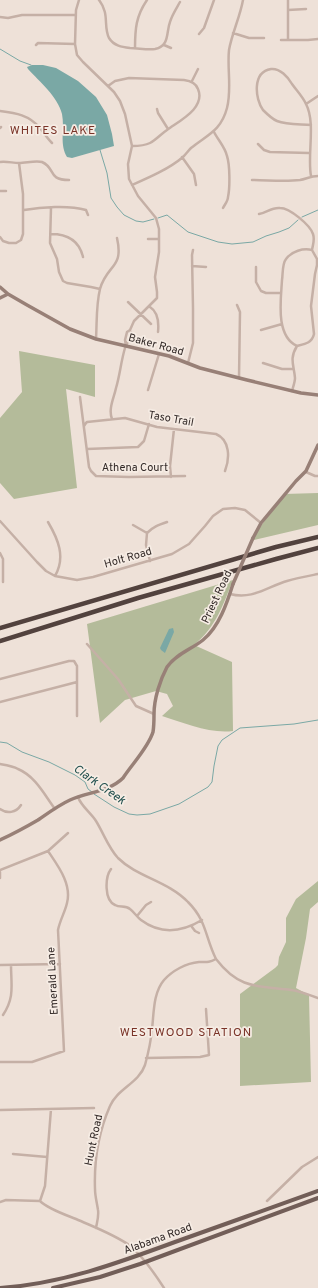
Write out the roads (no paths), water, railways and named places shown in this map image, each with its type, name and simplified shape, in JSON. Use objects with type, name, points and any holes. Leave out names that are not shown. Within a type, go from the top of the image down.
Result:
[{"type":"highway","points":[[0,628],[276,547],[318,538]]},
{"type":"highway","points":[[0,641],[138,598],[318,548]]},
{"type":"main road","name":"Alabama Road","points":[[0,1288],[34,1284],[98,1270],[318,1191]]},
{"type":"main road","name":"Alabama Road","points":[[53,1288],[100,1277],[318,1198]]},
{"type":"street","points":[[79,0],[76,15],[75,44],[77,55],[114,92],[120,101],[125,114],[132,146],[128,164],[129,179],[138,196],[156,218],[159,229],[159,252],[155,277],[157,296],[150,307],[134,321],[130,330],[131,334],[126,346],[110,410],[112,419]]},
{"type":"street","points":[[135,48],[137,19],[140,10],[147,0]]},
{"type":"street","points":[[199,34],[204,28],[214,0]]},
{"type":"street","points":[[132,185],[150,177],[182,157],[191,148],[214,132],[221,122],[229,99],[228,59],[231,42],[243,0]]},
{"type":"street","points":[[288,0],[288,40]]},
{"type":"street","points":[[102,1],[106,12],[109,37],[114,44],[121,47],[153,49],[160,48],[164,44],[168,35],[170,23],[180,2]]},
{"type":"street","points":[[288,10],[306,10]]},
{"type":"street","points":[[0,17],[8,18],[22,15],[76,15]]},
{"type":"street","points":[[233,33],[249,38],[264,38]]},
{"type":"street","points":[[281,40],[318,39]]},
{"type":"street","points":[[36,45],[38,43],[75,44]]},
{"type":"street","points":[[164,44],[171,48]]},
{"type":"street","points":[[192,81],[198,69]]},
{"type":"street","points":[[311,125],[277,121],[263,109],[259,102],[257,91],[260,76],[264,72],[270,69],[283,73],[306,104],[311,125],[309,168],[311,176]]},
{"type":"street","points":[[108,86],[115,80],[128,78],[192,81],[198,87],[200,95],[196,106],[189,115],[150,142],[140,146],[132,146]]},
{"type":"street","points":[[306,104],[318,96]]},
{"type":"street","points":[[157,109],[158,114],[168,129]]},
{"type":"street","points":[[0,110],[26,116],[39,127],[52,143]]},
{"type":"street","points":[[214,132],[222,144],[229,166],[228,197],[223,208]]},
{"type":"street","points":[[258,144],[264,150],[270,152],[310,153]]},
{"type":"street","points":[[182,157],[194,174],[196,185]]},
{"type":"street","points":[[0,162],[41,162],[47,166],[55,178],[69,180]]},
{"type":"street","points":[[0,237],[3,241],[16,243],[21,240],[24,234],[24,210],[19,163]]},
{"type":"street","points":[[252,180],[291,181],[302,180],[311,176],[318,176]]},
{"type":"street","points":[[0,191],[6,191]]},
{"type":"street","points":[[51,208],[50,243],[57,259],[58,272],[67,283],[100,289]]},
{"type":"street","points":[[24,210],[78,208],[86,210],[88,215]]},
{"type":"street","points":[[259,214],[279,208],[285,209],[292,212],[311,229],[314,241],[312,250],[317,259],[311,306],[314,334],[311,341],[297,346],[292,344],[289,340],[282,324],[280,308],[284,265],[286,259],[299,250],[312,250]]},
{"type":"street","points":[[51,234],[59,234],[72,239],[82,250],[83,257]]},
{"type":"street","points":[[96,339],[97,306],[100,289],[104,277],[117,261],[119,249],[117,238]]},
{"type":"street","points":[[148,239],[159,239]]},
{"type":"street","points":[[188,363],[192,343],[193,250]]},
{"type":"street","points":[[192,266],[206,267]]},
{"type":"street","points":[[256,267],[256,282],[260,291],[266,293],[281,293]]},
{"type":"street","name":"Baker Road","points":[[0,286],[8,294],[70,329],[96,339],[160,354],[200,368],[239,378],[292,391],[318,395]]},
{"type":"street","points":[[0,298],[8,294]]},
{"type":"street","points":[[128,302],[151,324]]},
{"type":"street","points":[[237,305],[240,312],[239,378]]},
{"type":"street","points":[[150,307],[152,308],[159,323],[158,332]]},
{"type":"street","points":[[261,330],[282,324]]},
{"type":"street","points":[[292,391],[295,378],[292,357],[297,346]]},
{"type":"street","points":[[148,390],[160,354]]},
{"type":"street","points":[[264,363],[282,369],[293,369]]},
{"type":"street","name":"Athena Court","points":[[80,396],[90,469],[96,476],[185,476]]},
{"type":"street","name":"Taso Trail","points":[[84,426],[87,422],[127,418],[174,429],[213,434],[221,437],[226,442],[227,463],[225,471]]},
{"type":"street","points":[[87,449],[138,447],[144,441],[149,424]]},
{"type":"street","points":[[171,476],[170,466],[174,429]]},
{"type":"street","name":"Priest Road","points":[[0,840],[15,833],[68,800],[110,787],[123,778],[148,743],[154,727],[156,701],[167,668],[180,655],[208,635],[230,594],[253,538],[262,523],[296,481],[306,472],[318,445]]},
{"type":"street","points":[[306,472],[318,476]]},
{"type":"street","name":"Holt Road","points":[[0,521],[46,571],[55,576],[77,580],[172,554],[183,548],[195,538],[213,516],[223,509],[235,508],[245,510],[262,523]]},
{"type":"street","points":[[48,522],[60,546],[59,569],[55,576]]},
{"type":"street","points":[[150,560],[146,545],[146,533],[151,528],[167,522]]},
{"type":"street","points":[[133,525],[146,533]]},
{"type":"street","points":[[0,553],[3,560],[3,582]]},
{"type":"street","points":[[230,594],[247,596],[286,581],[318,574]]},
{"type":"street","points":[[87,644],[118,679],[136,706],[154,714]]},
{"type":"street","points":[[0,679],[72,660],[76,664],[77,716]]},
{"type":"street","points":[[0,702],[77,682]]},
{"type":"street","points":[[0,764],[18,769],[28,774],[36,782],[55,809]]},
{"type":"street","points":[[78,797],[81,803],[97,822],[107,843],[119,858],[127,865],[167,885],[189,902],[202,920],[216,959],[226,972],[245,983],[264,988],[292,990],[318,998]]},
{"type":"street","points":[[0,809],[7,812],[12,812],[21,805]]},
{"type":"street","points":[[0,878],[0,871],[48,851],[68,833]]},
{"type":"street","name":"Emerald Lane","points":[[0,1062],[32,1062],[64,1052],[58,930],[67,903],[68,891],[64,876],[48,851]]},
{"type":"street","points":[[110,869],[108,874],[108,898],[110,902],[114,905],[127,907],[142,920],[159,930],[192,927],[202,920]]},
{"type":"street","points":[[137,916],[146,905],[151,902]]},
{"type":"street","points":[[192,927],[195,932],[199,933]]},
{"type":"street","name":"Hunt Road","points":[[96,1228],[98,1211],[95,1190],[95,1173],[97,1152],[105,1118],[113,1100],[140,1076],[145,1066],[152,1030],[156,996],[165,979],[182,966],[198,962],[208,963],[216,959]]},
{"type":"street","points":[[0,965],[60,964]]},
{"type":"street","points":[[3,1015],[12,995],[11,965]]},
{"type":"street","points":[[146,1058],[200,1057],[209,1055],[206,1009]]},
{"type":"street","points":[[0,1110],[94,1108]]},
{"type":"street","points":[[40,1201],[45,1186],[51,1109]]},
{"type":"street","points":[[13,1154],[47,1157]]},
{"type":"street","points":[[267,1201],[302,1167],[318,1157]]},
{"type":"street","points":[[0,1202],[6,1200],[40,1201],[43,1204],[113,1236],[129,1245],[140,1256],[164,1288]]},
{"type":"water","name":"WHITES LAKE","points":[[32,65],[43,65],[56,68],[78,81],[96,97],[107,115],[114,146],[72,158],[67,157],[63,147],[63,120],[60,108],[53,96],[28,69],[27,67]]},
{"type":"water","points":[[173,628],[174,632],[165,653],[160,648],[169,629]]},
{"type":"waterway","points":[[0,49],[20,61],[31,65]]},
{"type":"waterway","points":[[100,150],[107,173],[111,198],[117,207],[124,215],[136,221],[143,222],[154,219]]},
{"type":"waterway","points":[[302,217],[318,210]]},
{"type":"waterway","points":[[158,218],[167,215],[188,232],[218,242],[232,244],[253,242],[289,228],[298,220]]},
{"type":"waterway","name":"Clark Creek","points":[[94,794],[114,807],[129,814],[150,814],[179,804],[208,787],[212,782],[218,746],[222,740],[240,728],[294,724],[318,720]]},
{"type":"waterway","name":"Clark Creek","points":[[0,742],[7,743],[22,752],[49,762],[75,775],[85,782],[88,789],[92,792]]},
{"type":"district","name":"WHITES LAKE","points":[[53,131]]},
{"type":"district","name":"WESTWOOD STATION","points":[[186,1033]]}]
